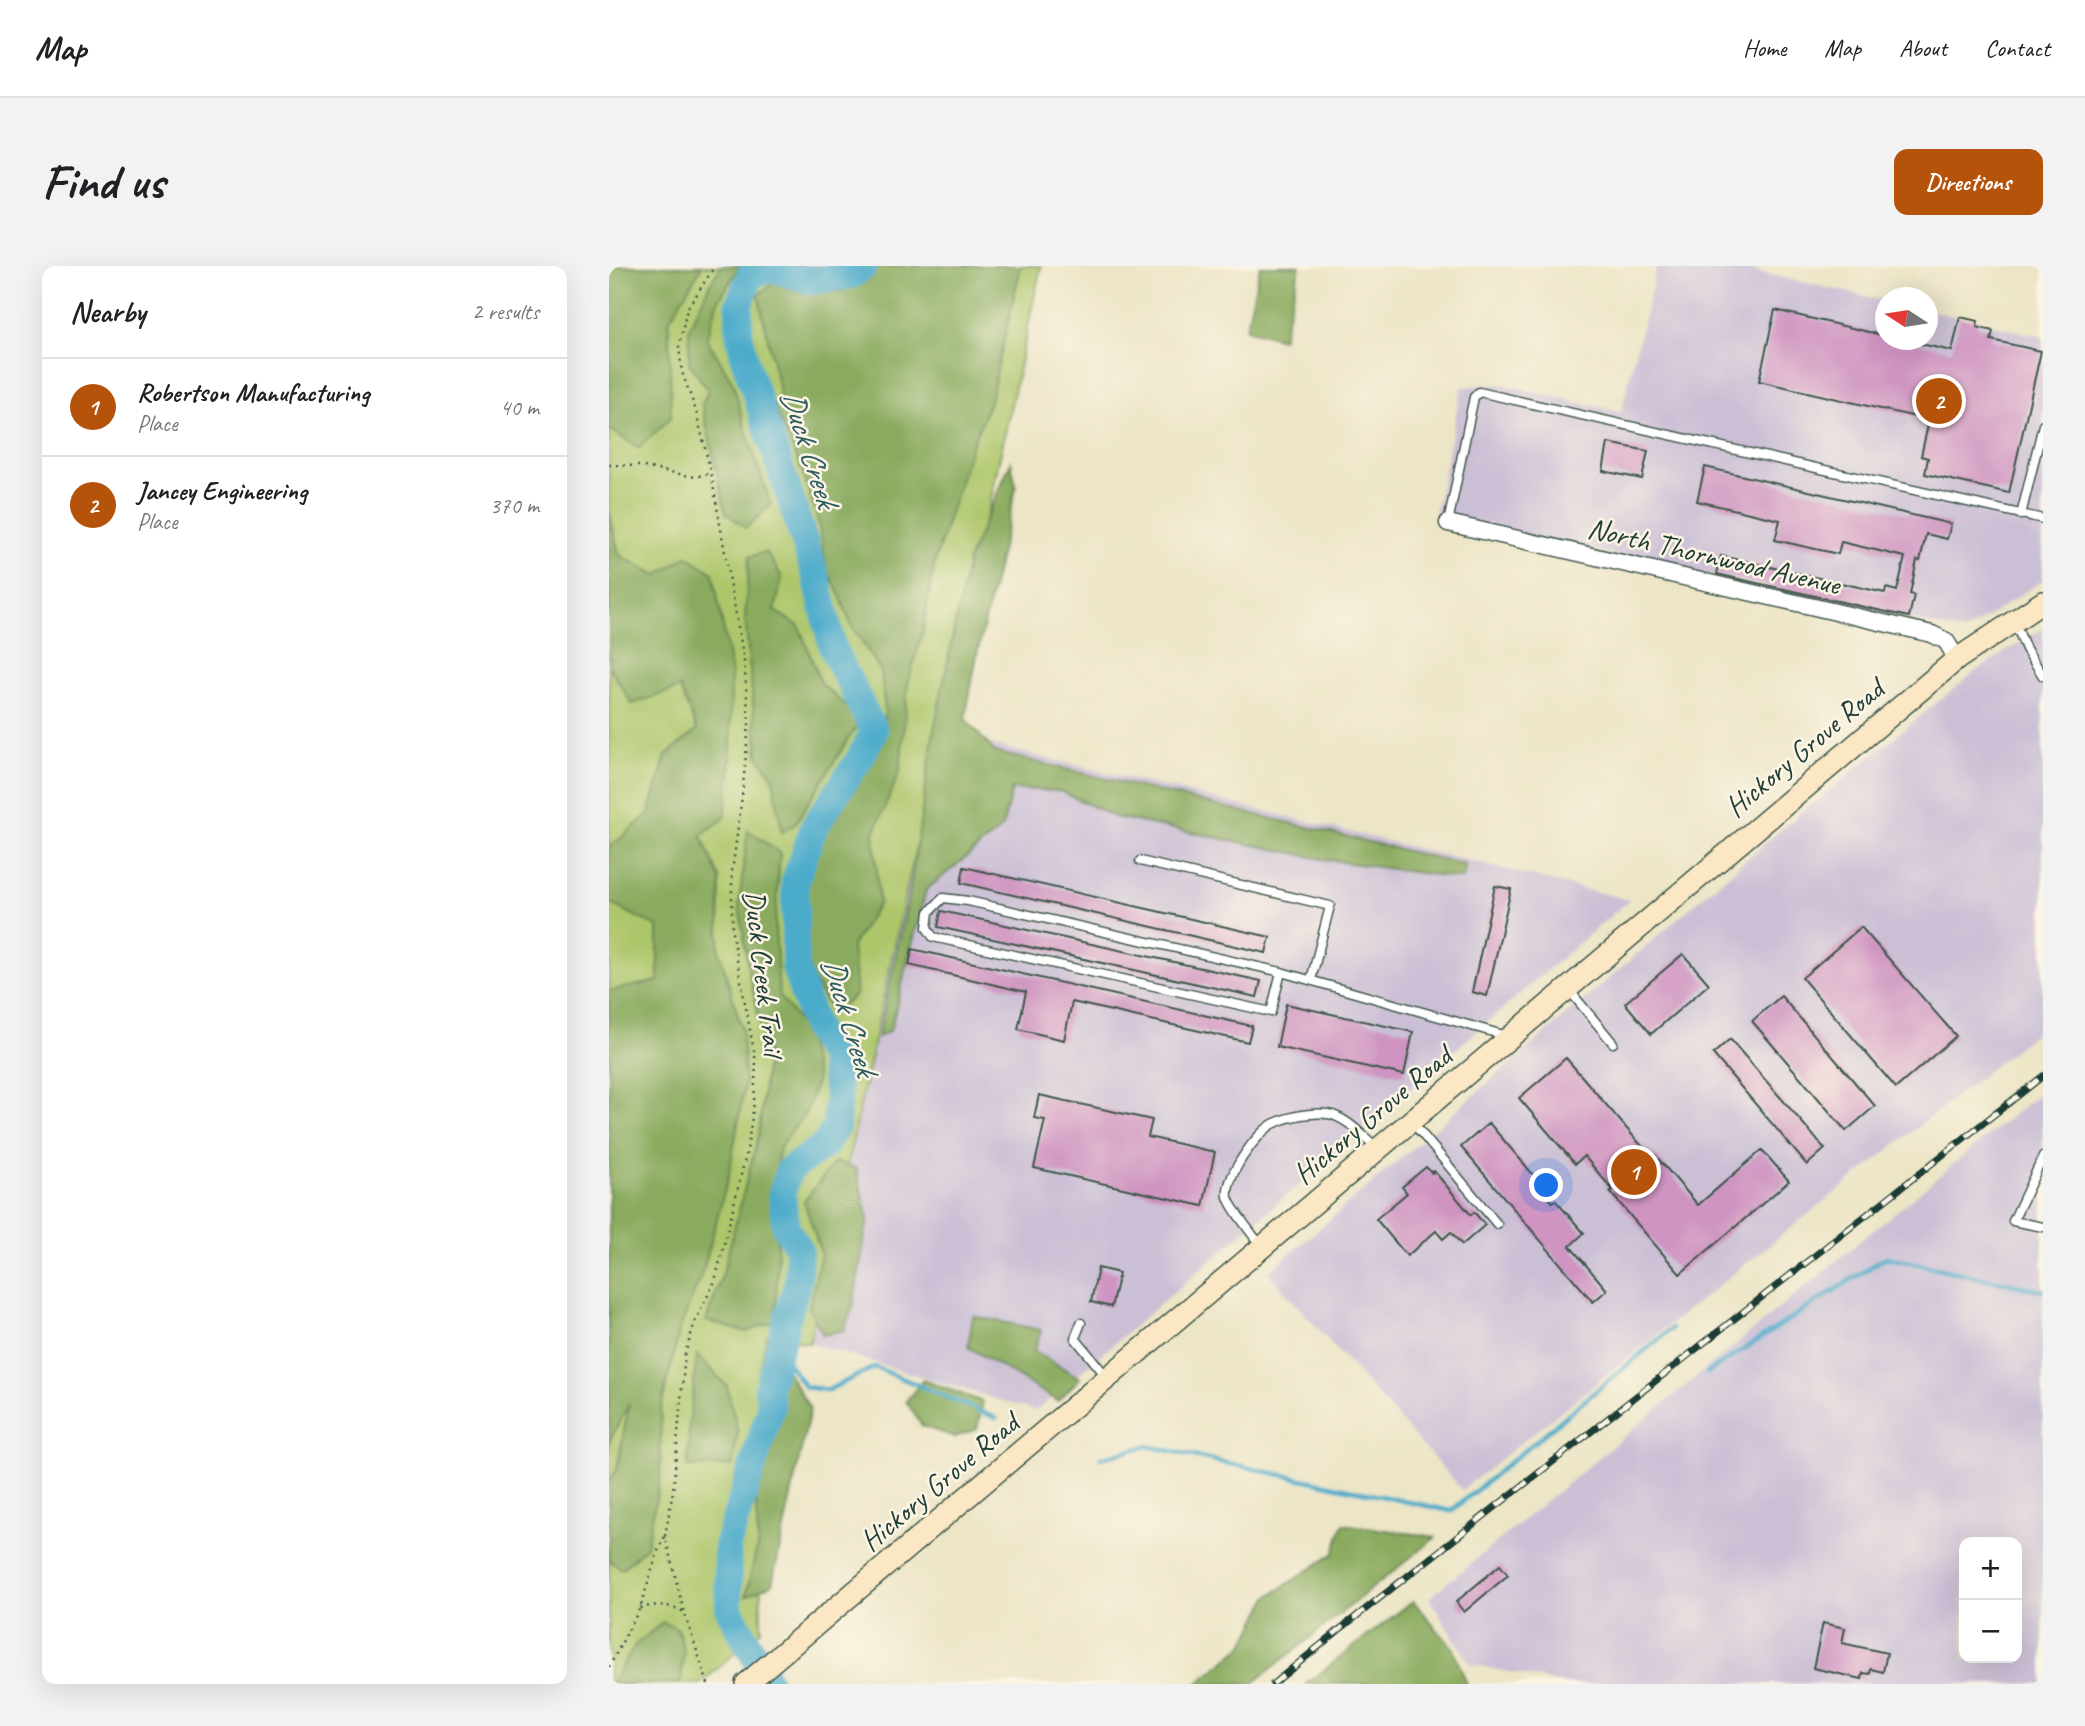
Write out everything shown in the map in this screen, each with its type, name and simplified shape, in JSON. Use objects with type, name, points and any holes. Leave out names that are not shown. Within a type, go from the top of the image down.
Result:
[{"type":"main road","name":"Hickory Grove Road","points":[[746,1684],[1957,659],[2043,602]]},
{"type":"street","name":"North Thornwood Avenue","points":[[1448,523],[1932,634],[1946,641],[1957,659]]},
{"type":"lane","points":[[1448,523],[1474,397],[1479,392],[2043,519]]},
{"type":"lane","points":[[2021,515],[2043,425]]},
{"type":"lane","points":[[2014,622],[2026,649],[2043,676]]},
{"type":"lane","points":[[1140,861],[1330,906],[1311,980]]},
{"type":"lane","points":[[1281,972],[1271,1012],[933,937],[927,928],[929,912],[943,898],[968,901],[1281,972],[1510,1037]]},
{"type":"lane","points":[[1567,988],[1613,1043]]},
{"type":"lane","points":[[1262,1247],[1228,1200],[1228,1186],[1245,1152],[1272,1123],[1301,1115],[1329,1114],[1348,1123],[1378,1149]]},
{"type":"lane","points":[[1411,1121],[1497,1224]]},
{"type":"lane","points":[[2043,1157],[2013,1221],[2043,1227]]},
{"type":"lane","points":[[1081,1323],[1076,1338],[1108,1378]]},
{"type":"path","name":"Duck Creek Trail","points":[[708,1684],[684,1612],[665,1536],[673,1491],[685,1354],[695,1322],[715,1281],[744,1164],[754,1103],[756,1062],[732,933],[731,872],[749,724],[745,673],[711,473],[696,411],[682,372],[679,347],[687,309],[715,266]]},
{"type":"path","points":[[609,465],[639,466],[695,477],[711,473]]},
{"type":"path","points":[[610,1664],[641,1608],[665,1536]]},
{"type":"path","points":[[641,1608],[665,1605],[684,1612]]},
{"type":"shaded area","points":[[1657,266],[1731,266],[1875,299],[1875,350],[1938,350],[1938,312],[2043,337],[2043,580],[1965,632],[1435,515],[1462,387],[1499,384],[1621,412]]},
{"type":"shaded area","points":[[2043,628],[2043,1027],[1462,1490],[1268,1273],[1779,831],[1976,671]]},
{"type":"shaded area","points":[[940,732],[1629,900],[1036,1411],[809,1343]]},
{"type":"shaded area","points":[[2043,1090],[2043,1684],[1564,1684],[1470,1664],[1429,1598]]},
{"type":"green space","points":[[609,266],[702,266],[669,321],[671,417],[639,448],[609,429]]},
{"type":"green space","points":[[611,266],[1041,266],[809,1343],[767,1335],[759,1371],[761,1630],[700,1684],[609,1684]]},
{"type":"green space","points":[[722,266],[740,266],[717,303],[707,339],[733,383],[771,505],[746,528],[726,513],[702,405],[708,390],[689,363],[689,328],[712,280]]},
{"type":"green space","points":[[876,266],[1021,266],[990,401],[970,450],[935,561],[922,634],[908,683],[900,771],[874,833],[879,903],[852,946],[856,994],[834,1014],[812,979],[802,941],[803,903],[809,864],[828,817],[875,757],[885,713],[881,671],[852,627],[827,570],[817,517],[802,470],[774,408],[780,393],[758,295],[774,283],[804,293],[843,291]]},
{"type":"green space","points":[[1260,266],[1300,266],[1282,339],[1246,329]]},
{"type":"green space","points":[[1011,462],[1016,487],[965,719],[995,752],[1465,865],[1463,879],[1323,859],[1115,817],[1060,791],[1012,789],[1002,828],[926,890],[890,1031],[878,1037],[910,890],[934,730],[968,560]]},
{"type":"green space","points":[[609,509],[619,555],[657,575],[687,556],[713,573],[731,669],[731,761],[725,818],[701,835],[720,879],[719,951],[742,1029],[745,1084],[729,1174],[703,1271],[680,1328],[661,1408],[660,1480],[646,1547],[622,1569],[609,1560],[609,1482],[617,1469],[629,1404],[609,1442],[609,991],[658,981],[658,927],[609,903],[609,848],[649,814],[666,755],[697,730],[680,688],[632,704],[609,666]]},
{"type":"green space","points":[[766,552],[782,577],[775,611],[799,626],[821,684],[861,719],[795,824],[782,832],[773,777],[758,756],[745,617],[749,557]]},
{"type":"green space","points":[[748,830],[780,853],[775,927],[779,996],[804,1028],[817,1079],[806,1112],[780,1147],[772,1189],[778,1257],[775,1321],[746,1332],[706,1321],[723,1273],[759,1132],[767,1056],[749,974],[739,905]]},
{"type":"green space","points":[[835,1162],[856,1168],[868,1218],[853,1306],[844,1330],[823,1335],[809,1308],[821,1253],[804,1201]]},
{"type":"green space","points":[[973,1316],[1041,1330],[1034,1351],[1080,1378],[1058,1401],[968,1347]]},
{"type":"green space","points":[[697,1355],[727,1386],[738,1432],[732,1466],[688,1467],[689,1426]]},
{"type":"green space","points":[[768,1362],[782,1363],[810,1409],[772,1584],[746,1596],[758,1542],[755,1481],[776,1414]]},
{"type":"green space","points":[[923,1380],[983,1402],[977,1429],[955,1437],[922,1426],[906,1401]]},
{"type":"green space","points":[[1343,1524],[1436,1537],[1252,1684],[1197,1684],[1244,1645],[1268,1597],[1334,1553]]},
{"type":"green space","points":[[1413,1601],[1452,1647],[1467,1684],[1306,1684]]},
{"type":"green space","points":[[663,1622],[677,1628],[684,1650],[681,1681],[678,1684],[611,1684],[635,1645]]},
{"type":"building","points":[[1775,310],[1875,333],[1875,350],[1938,350],[1938,348],[1952,351],[1960,317],[1978,321],[1977,327],[1993,331],[1991,340],[2041,351],[2009,493],[1925,474],[1928,458],[1921,456],[1929,420],[1759,381]]},
{"type":"building","points":[[1608,443],[1648,451],[1642,479],[1603,471]]},
{"type":"building","points":[[1705,467],[1951,524],[1947,539],[1926,534],[1910,594],[1914,595],[1909,617],[1717,574],[1721,556],[1885,593],[1886,588],[1897,591],[1905,557],[1841,542],[1838,554],[1775,540],[1780,520],[1697,501]]},
{"type":"building","points":[[964,867],[1270,937],[1266,953],[961,883]]},
{"type":"building","points":[[1495,886],[1511,889],[1487,996],[1472,992]]},
{"type":"building","points":[[941,911],[1261,981],[1257,997],[938,927]]},
{"type":"building","points":[[1861,927],[1956,1036],[1896,1088],[1802,978]]},
{"type":"building","points":[[912,949],[1252,1026],[1248,1042],[1072,1002],[1064,1040],[1018,1029],[1026,992],[909,965]]},
{"type":"building","points":[[1683,954],[1709,984],[1651,1034],[1625,1003]]},
{"type":"building","points":[[1781,996],[1875,1106],[1846,1131],[1752,1021]]},
{"type":"building","points":[[1286,1004],[1413,1032],[1404,1075],[1277,1047]]},
{"type":"building","points":[[1730,1039],[1825,1149],[1807,1165],[1713,1054]]},
{"type":"building","points":[[1566,1058],[1652,1158],[1655,1155],[1698,1205],[1762,1150],[1789,1181],[1680,1274],[1610,1192],[1613,1190],[1584,1156],[1575,1164],[1519,1098]]},
{"type":"building","points":[[1039,1095],[1152,1120],[1148,1137],[1215,1152],[1203,1206],[1034,1168],[1045,1120],[1034,1118]]},
{"type":"building","points":[[1489,1123],[1536,1178],[1533,1181],[1552,1202],[1555,1200],[1584,1233],[1570,1246],[1607,1290],[1593,1302],[1461,1147]]},
{"type":"building","points":[[1426,1167],[1432,1173],[1434,1171],[1471,1215],[1474,1212],[1485,1225],[1462,1245],[1451,1232],[1443,1239],[1436,1231],[1407,1256],[1376,1219],[1407,1193],[1402,1187]]},
{"type":"building","points":[[1098,1268],[1119,1273],[1111,1307],[1091,1302]]},
{"type":"building","points":[[1500,1565],[1508,1575],[1464,1612],[1456,1602]]},
{"type":"building","points":[[1823,1623],[1845,1628],[1842,1643],[1887,1653],[1883,1672],[1871,1669],[1870,1674],[1863,1673],[1862,1679],[1813,1668]]},
{"type":"waterway","name":"Duck Creek","points":[[769,1684],[729,1609],[727,1546],[771,1408],[768,1388],[798,1280],[799,1249],[786,1228],[782,1194],[789,1170],[825,1145],[836,1127],[838,1096],[832,1057],[815,1027],[795,968],[795,881],[814,827],[860,758],[874,731],[833,649],[817,580],[745,361],[739,333],[739,304],[751,274],[774,269],[812,281],[852,275],[864,266]]},
{"type":"waterway","points":[[1707,1373],[1886,1257],[2043,1291]]},
{"type":"waterway","points":[[1100,1458],[1147,1446],[1451,1511],[1671,1329]]},
{"type":"waterway","points":[[778,1349],[805,1387],[828,1390],[875,1367],[996,1418]]},
{"type":"railway","points":[[1273,1684],[2043,1076]]},
{"type":"place","name":"Jancey Engineering","points":[[1939,401]]},
{"type":"place","name":"Robertson Manufacturing","points":[[1634,1172]]}]
